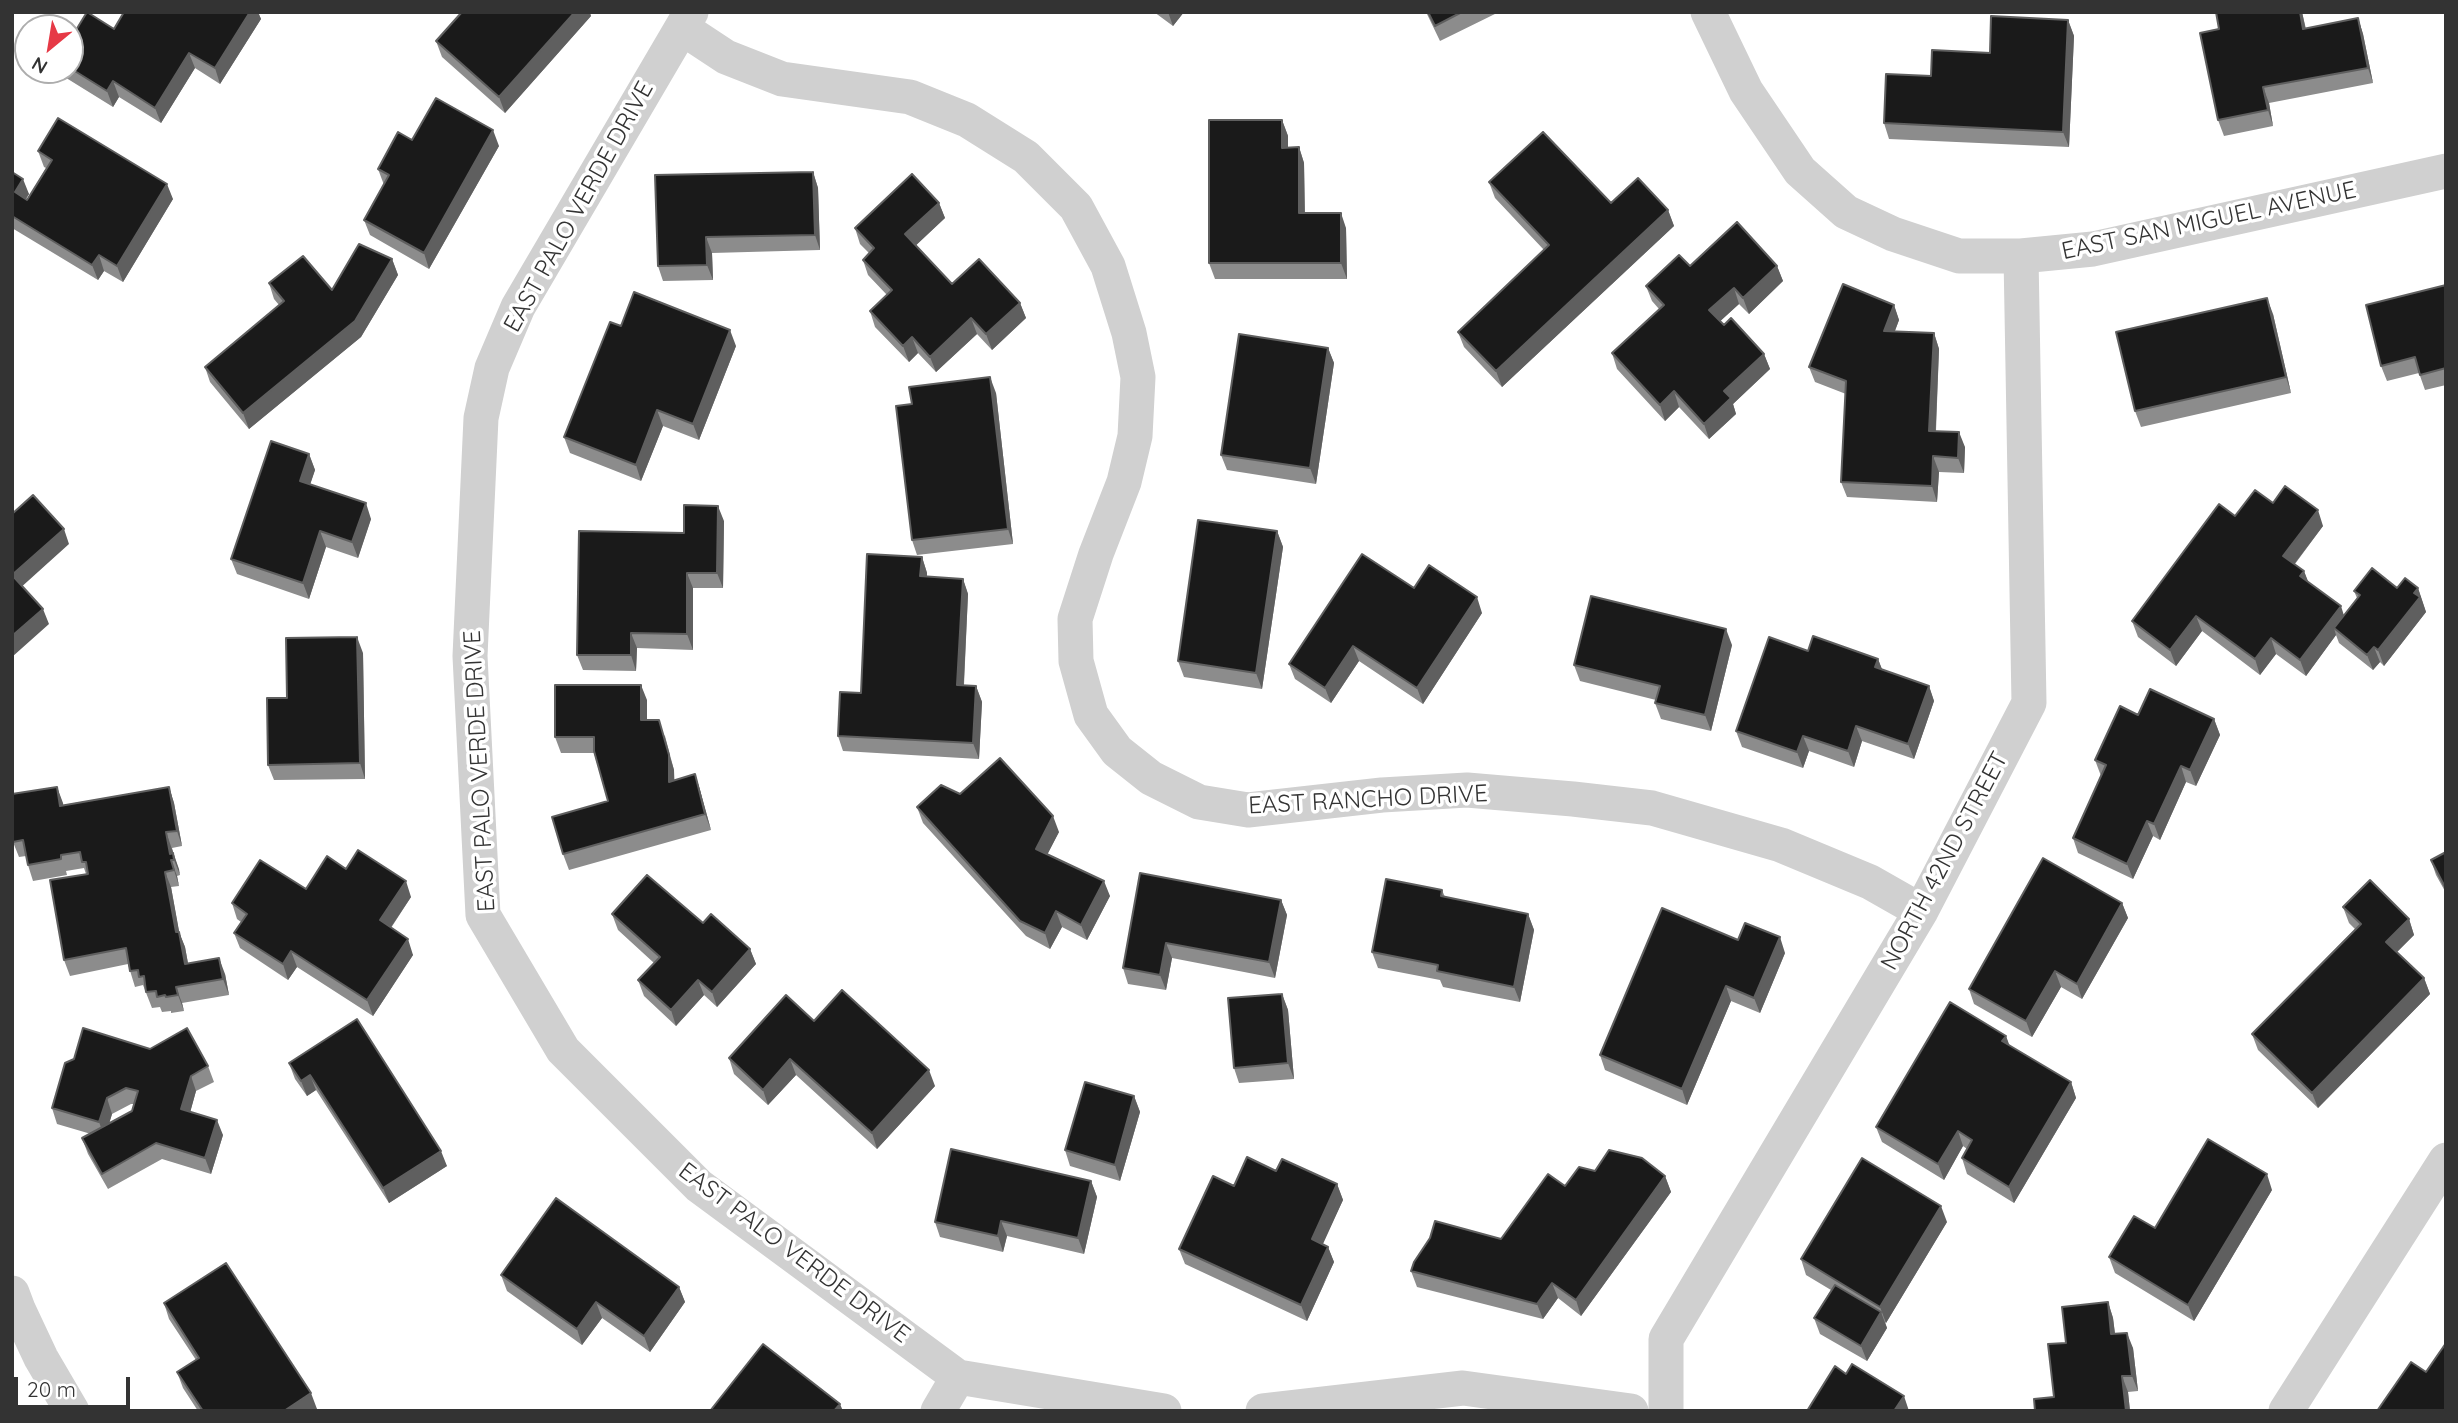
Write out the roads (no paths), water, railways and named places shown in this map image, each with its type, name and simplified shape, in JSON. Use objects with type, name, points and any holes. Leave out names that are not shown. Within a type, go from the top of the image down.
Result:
[{"type":"street","name":"EAST SAN MIGUEL AVENUE","points":[[1708,12],[1746,91],[1800,171],[1846,212],[1893,234],[1959,256],[2021,256],[2093,249],[2446,171]]},
{"type":"street","name":"EAST RANCHO DRIVE","points":[[686,20],[726,57],[782,79],[910,97],[967,120],[1026,157],[1076,207],[1108,266],[1129,333],[1138,377],[1135,436],[1124,482],[1096,554],[1075,620],[1076,661],[1091,715],[1116,751],[1151,778],[1199,802],[1248,810],[1382,795],[1466,790],[1652,808],[1782,845],[1870,882],[1921,911]]},
{"type":"street","name":"EAST PALO VERDE DRIVE","points":[[686,20],[518,307],[492,368],[481,418],[470,656],[483,915],[563,1050],[699,1186],[958,1377],[1164,1411]]},
{"type":"street","name":"NORTH 42ND STREET","points":[[1666,1411],[1666,1339],[1921,911],[2029,704],[2021,256]]},
{"type":"street","points":[[2286,1411],[2446,1160]]},
{"type":"street","points":[[12,1293],[41,1358],[72,1411]]},
{"type":"street","points":[[938,1411],[958,1377]]},
{"type":"street","points":[[1263,1411],[1463,1388],[1632,1411]]}]
